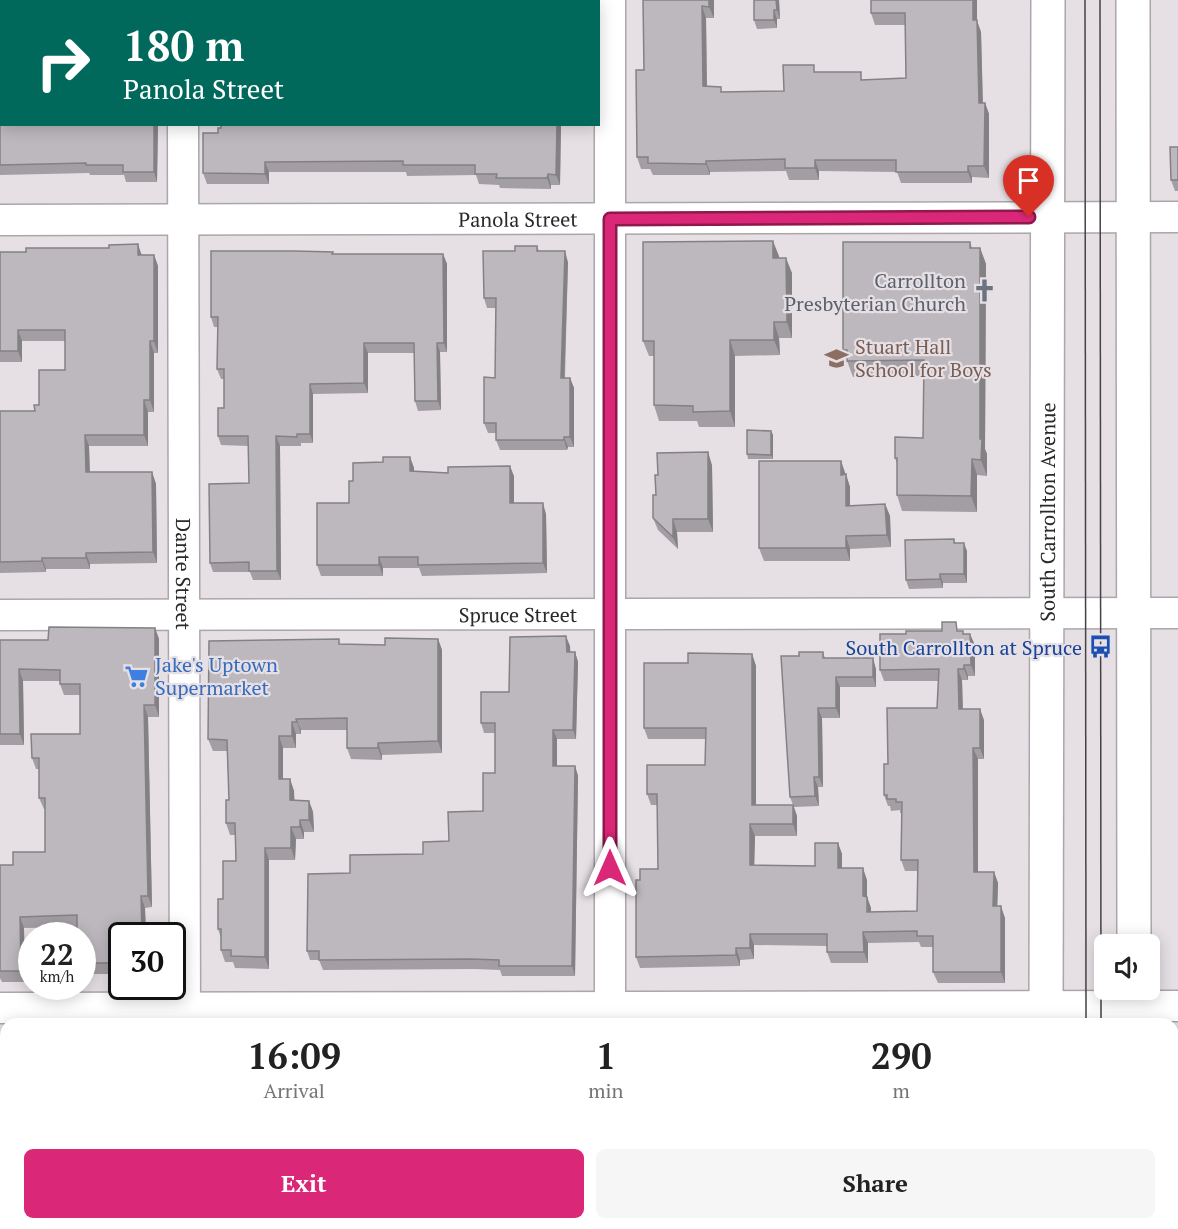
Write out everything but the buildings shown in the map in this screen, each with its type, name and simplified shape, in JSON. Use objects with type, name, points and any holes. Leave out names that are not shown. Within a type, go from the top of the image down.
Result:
[{"type":"main road","name":"South Carrollton Avenue","points":[[1046,1016],[1048,0]]},
{"type":"main road","points":[[1133,0],[1134,934]]},
{"type":"street","points":[[610,0],[610,1016]]},
{"type":"street","name":"Dante Street","points":[[183,126],[185,1016]]},
{"type":"street","name":"Panola Street","points":[[0,220],[1178,217]]},
{"type":"street","name":"Spruce Street","points":[[0,615],[1178,613]]},
{"type":"street","points":[[0,1008],[185,1016],[1046,1016],[1134,1007],[1178,1006]]},
{"type":"tram line","points":[[1085,0],[1086,1018]]},
{"type":"tram line","points":[[1100,0],[1101,1018]]},
{"type":"place","name":"Carrollton Presbyterian Church","points":[[984,291]]},
{"type":"place","name":"Stuart Hall School for Boys","points":[[837,358]]},
{"type":"place","name":"South Carrollton at Spruce","points":[[1100,647]]},
{"type":"place","name":"Jake's Uptown Supermarket","points":[[137,676]]},
{"type":"route","points":[[610,868],[610,219],[1029,217]]}]
